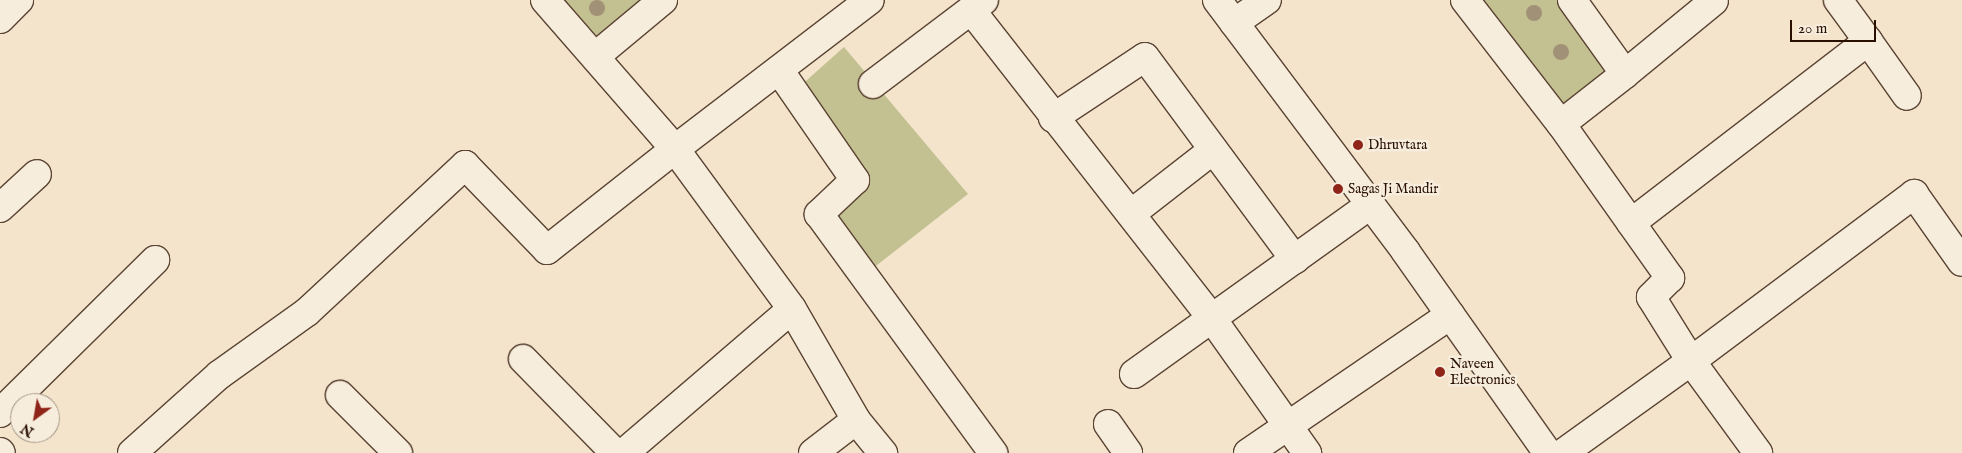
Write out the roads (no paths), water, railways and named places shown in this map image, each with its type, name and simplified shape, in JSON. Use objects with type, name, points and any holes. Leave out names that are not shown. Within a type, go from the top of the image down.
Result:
[{"type":"street","points":[[0,19],[19,0]]},
{"type":"street","points":[[546,0],[597,55],[675,149],[792,309],[856,420],[883,453]]},
{"type":"street","points":[[597,55],[663,0]]},
{"type":"street","points":[[132,453],[219,375],[307,312],[465,166],[547,250],[675,149],[870,0]]},
{"type":"street","points":[[1217,0],[1370,205],[1548,453]]},
{"type":"street","points":[[1234,23],[1267,0]]},
{"type":"street","points":[[1465,0],[1561,124],[1670,278],[1651,297],[1691,360],[1758,453]]},
{"type":"street","points":[[1572,0],[1625,74]]},
{"type":"street","points":[[1561,124],[1714,0]]},
{"type":"street","points":[[1838,0],[1907,96]]},
{"type":"street","points":[[873,84],[978,5],[1053,118],[1132,213],[1213,320],[1307,453]]},
{"type":"street","points":[[1631,223],[1868,41]]},
{"type":"street","points":[[1053,118],[1145,57],[1295,260]]},
{"type":"street","points":[[779,70],[855,180],[819,214],[993,453]]},
{"type":"street","points":[[1132,213],[1213,150]]},
{"type":"street","points":[[0,208],[37,174]]},
{"type":"street","points":[[1563,453],[1914,194],[1962,262]]},
{"type":"street","points":[[1134,374],[1213,320],[1370,205]]},
{"type":"street","points":[[0,413],[155,260]]},
{"type":"street","points":[[624,453],[792,309]]},
{"type":"street","points":[[1248,453],[1287,424],[1450,315]]},
{"type":"street","points":[[523,359],[615,453]]},
{"type":"street","points":[[340,395],[398,453]]},
{"type":"street","points":[[813,453],[856,420]]},
{"type":"street","points":[[1108,424],[1128,453]]},
{"type":"place","name":"Dhruvtara","points":[[1358,145]]},
{"type":"place","name":"Sagas Ji Mandir","points":[[1338,189]]},
{"type":"place","name":"Naveen Electronics","points":[[1440,372]]}]
